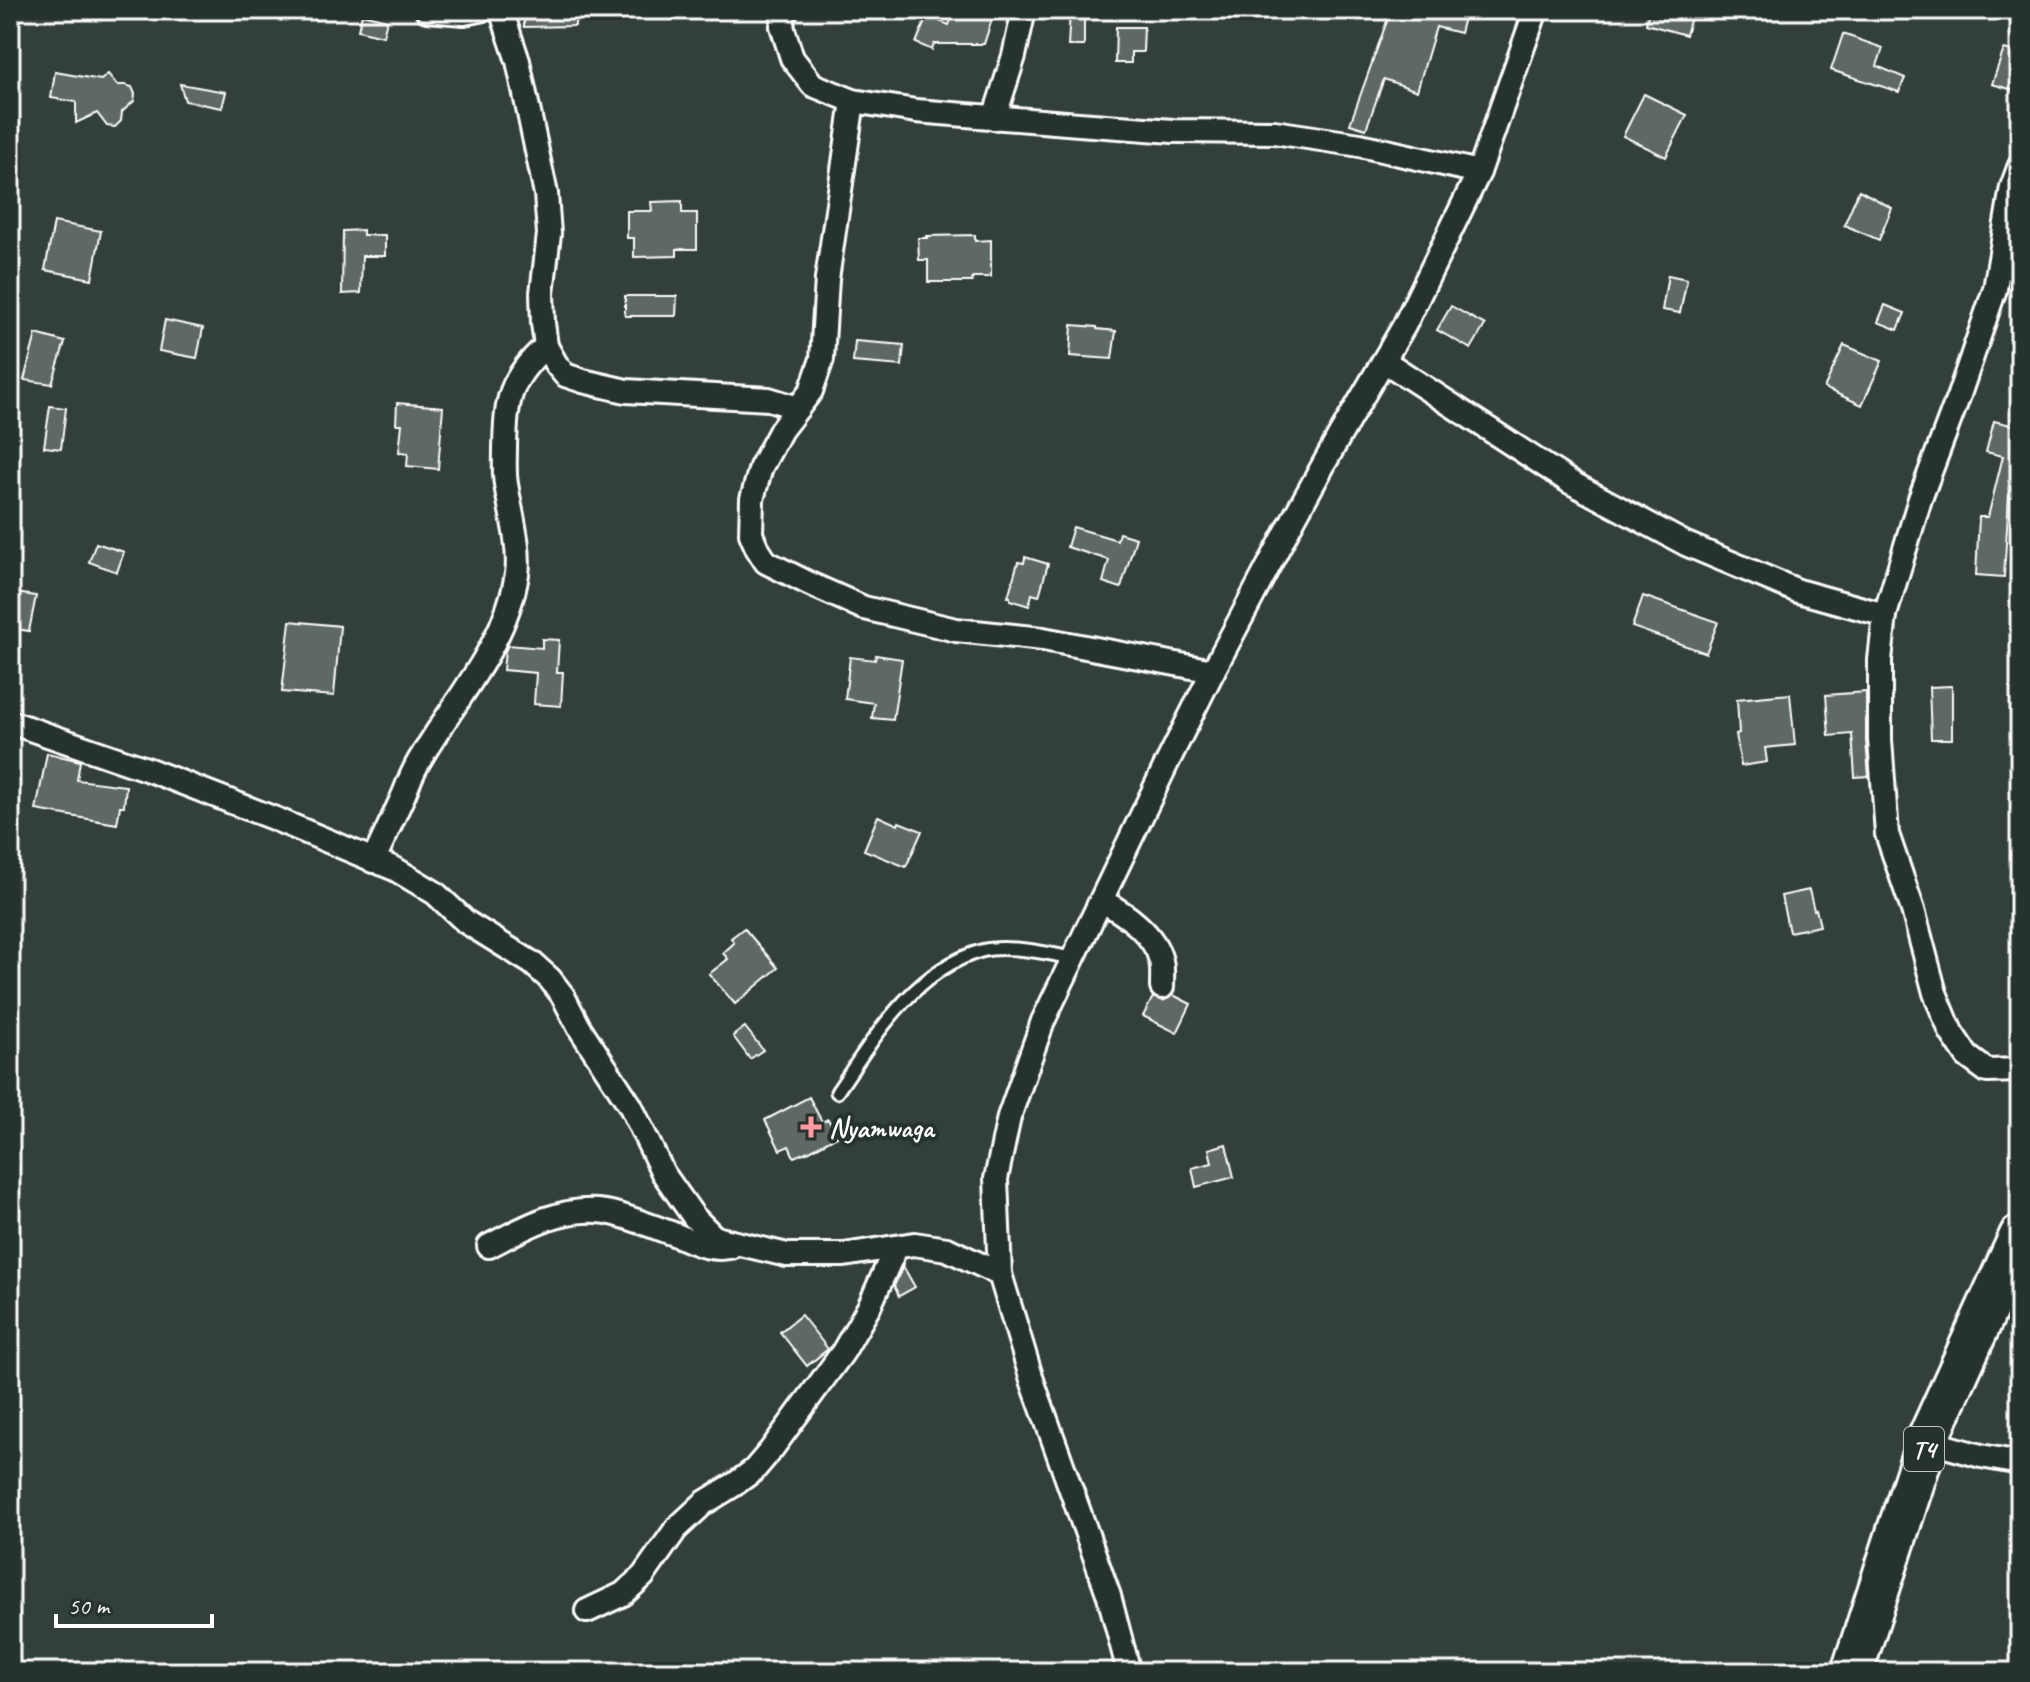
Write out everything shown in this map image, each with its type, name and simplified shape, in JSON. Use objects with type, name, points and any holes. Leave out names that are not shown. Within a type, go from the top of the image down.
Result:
[{"type":"highway","name":"T4","points":[[1852,1672],[1927,1441],[2020,1236]]},
{"type":"street","points":[[427,10],[464,13],[480,10]]},
{"type":"street","points":[[501,10],[518,61],[546,194],[549,234],[542,293],[543,323],[546,346],[556,364],[565,375],[626,391],[769,399],[798,408]]},
{"type":"street","points":[[785,10],[782,26],[792,58],[813,85],[853,101],[994,118],[1173,131],[1274,132],[1360,145],[1479,172]]},
{"type":"street","points":[[994,118],[1014,56],[1024,10]]},
{"type":"street","points":[[1129,1672],[1109,1596],[1033,1383],[1000,1274],[996,1179],[1009,1117],[1043,1021],[1165,767],[1294,518],[1404,326],[1479,172],[1536,10]]},
{"type":"street","points":[[853,101],[827,279],[822,359],[811,391],[781,430],[761,467],[752,499],[751,534],[757,548],[766,562],[864,608],[956,630],[1043,639],[1213,671]]},
{"type":"street","points":[[2020,165],[2012,187],[1995,289],[1920,499],[1885,615],[1880,660],[1880,727],[1887,834],[1913,910],[1935,993],[1951,1032],[1967,1056],[1987,1071],[2020,1070]]},
{"type":"street","points":[[373,861],[420,758],[497,639],[518,571],[514,519],[505,480],[509,396],[519,375],[546,346]]},
{"type":"street","points":[[1384,361],[1570,482],[1686,544],[1798,591],[1885,615]]},
{"type":"street","points":[[10,722],[152,771],[395,869],[435,893],[466,922],[532,963],[563,996],[579,1027],[630,1105],[663,1173],[694,1217],[715,1238],[787,1255],[844,1255],[914,1244],[947,1249],[1000,1274]]},
{"type":"street","points":[[1102,901],[1118,909],[1155,945],[1161,960],[1162,987]]},
{"type":"street","points":[[489,1246],[537,1221],[575,1212],[606,1212],[672,1233],[700,1246],[718,1249],[743,1245]]},
{"type":"street","points":[[587,1611],[623,1594],[643,1576],[676,1529],[704,1503],[754,1470],[843,1352],[869,1307],[896,1247]]},
{"type":"street","points":[[1927,1441],[2020,1463]]},
{"type":"lane","points":[[837,1092],[887,1020],[918,986],[956,961],[983,950],[999,949],[1044,951],[1074,959]]},
{"type":"building","points":[[524,10],[575,10],[575,26],[524,27]]},
{"type":"building","points":[[954,10],[995,10],[984,44],[934,44],[932,50],[916,43],[927,16],[949,25]]},
{"type":"building","points":[[1070,10],[1084,10],[1084,46],[1068,46]]},
{"type":"building","points":[[1391,10],[1466,10],[1460,33],[1436,27],[1417,91],[1384,79],[1366,129],[1350,124]]},
{"type":"building","points":[[1649,10],[1693,10],[1686,35],[1646,24]]},
{"type":"building","points":[[362,14],[387,20],[383,36],[358,30]]},
{"type":"building","points":[[1116,27],[1144,27],[1143,52],[1131,52],[1131,63],[1115,63]]},
{"type":"building","points":[[1843,34],[1883,48],[1877,66],[1905,78],[1899,92],[1831,70]]},
{"type":"building","points":[[2004,49],[2020,53],[2020,92],[1992,84]]},
{"type":"building","points":[[55,72],[101,80],[108,74],[117,85],[132,87],[134,101],[122,112],[121,121],[115,127],[107,126],[97,113],[76,123],[76,102],[51,98]]},
{"type":"building","points":[[180,84],[226,92],[222,108],[185,101]]},
{"type":"building","points":[[1644,94],[1687,115],[1666,157],[1623,136]]},
{"type":"building","points":[[1859,190],[1892,208],[1879,240],[1844,225]]},
{"type":"building","points":[[682,201],[682,213],[697,213],[697,249],[677,249],[677,256],[634,257],[634,238],[627,238],[627,211],[652,211],[651,202]]},
{"type":"building","points":[[54,222],[101,231],[92,279],[45,270]]},
{"type":"building","points":[[363,230],[363,235],[385,235],[385,256],[362,256],[361,293],[342,294],[343,231]]},
{"type":"building","points":[[975,235],[975,241],[991,240],[991,277],[973,277],[972,282],[928,282],[928,260],[919,260],[918,238]]},
{"type":"building","points":[[1668,275],[1687,279],[1680,313],[1662,310]]},
{"type":"building","points":[[625,296],[677,296],[676,316],[625,316]]},
{"type":"building","points":[[1885,305],[1905,313],[1898,330],[1878,322]]},
{"type":"building","points":[[1451,306],[1485,325],[1471,349],[1437,330]]},
{"type":"building","points":[[165,320],[203,328],[197,358],[159,351]]},
{"type":"building","points":[[1072,325],[1116,331],[1112,359],[1070,356]]},
{"type":"building","points":[[36,334],[65,342],[52,384],[24,380]]},
{"type":"building","points":[[855,341],[904,345],[902,366],[853,362]]},
{"type":"building","points":[[1844,345],[1882,361],[1862,405],[1824,388]]},
{"type":"building","points":[[397,403],[443,407],[438,469],[407,466],[408,453],[399,452],[402,424],[396,424]]},
{"type":"building","points":[[50,406],[66,408],[61,449],[44,447]]},
{"type":"building","points":[[1994,421],[2020,427],[2020,498],[2009,495],[2004,577],[1976,575],[1979,517],[1988,517],[2003,456],[1986,452]]},
{"type":"building","points":[[1073,527],[1117,540],[1119,533],[1136,538],[1121,588],[1103,582],[1109,560],[1067,547]]},
{"type":"building","points":[[96,543],[124,552],[117,572],[89,562]]},
{"type":"building","points":[[1025,557],[1048,564],[1039,596],[1032,594],[1029,606],[1008,597],[1018,562],[1024,563]]},
{"type":"building","points":[[16,593],[36,596],[29,631],[10,628]]},
{"type":"building","points":[[1643,596],[1718,622],[1706,653],[1632,627]]},
{"type":"building","points":[[290,621],[340,626],[334,696],[282,692]]},
{"type":"building","points":[[542,639],[559,640],[557,672],[563,672],[561,706],[534,704],[536,673],[503,670],[508,645],[542,648]]},
{"type":"building","points":[[876,655],[902,659],[893,720],[872,718],[874,703],[845,699],[850,657],[875,660]]},
{"type":"building","points":[[1952,686],[1952,739],[1931,739],[1929,687]]},
{"type":"building","points":[[1866,692],[1869,776],[1855,777],[1852,734],[1829,736],[1826,695]]},
{"type":"building","points":[[1790,694],[1795,745],[1765,748],[1767,762],[1741,766],[1736,734],[1739,733],[1737,699]]},
{"type":"building","points":[[47,753],[80,761],[77,780],[126,786],[124,806],[120,806],[117,824],[36,810]]},
{"type":"building","points":[[878,816],[922,831],[906,867],[864,850]]},
{"type":"building","points":[[1809,890],[1820,926],[1789,932],[1781,896]]},
{"type":"building","points":[[744,928],[778,968],[735,1004],[709,974],[728,959],[723,953],[734,943],[731,938]]},
{"type":"building","points":[[1173,995],[1191,1004],[1177,1033],[1143,1016],[1153,997],[1163,1001]]},
{"type":"building","points":[[745,1027],[763,1050],[750,1059],[733,1036]]},
{"type":"building","points":[[809,1097],[822,1122],[828,1119],[837,1136],[794,1157],[789,1146],[780,1150],[765,1120]]},
{"type":"building","points":[[1226,1144],[1234,1177],[1196,1187],[1192,1168],[1212,1163],[1209,1149]]},
{"type":"building","points":[[903,1266],[915,1287],[899,1296],[894,1286]]},
{"type":"building","points":[[801,1315],[828,1349],[807,1366],[780,1332]]},
{"type":"place","name":"Nyamwaga","points":[[811,1127]]}]
